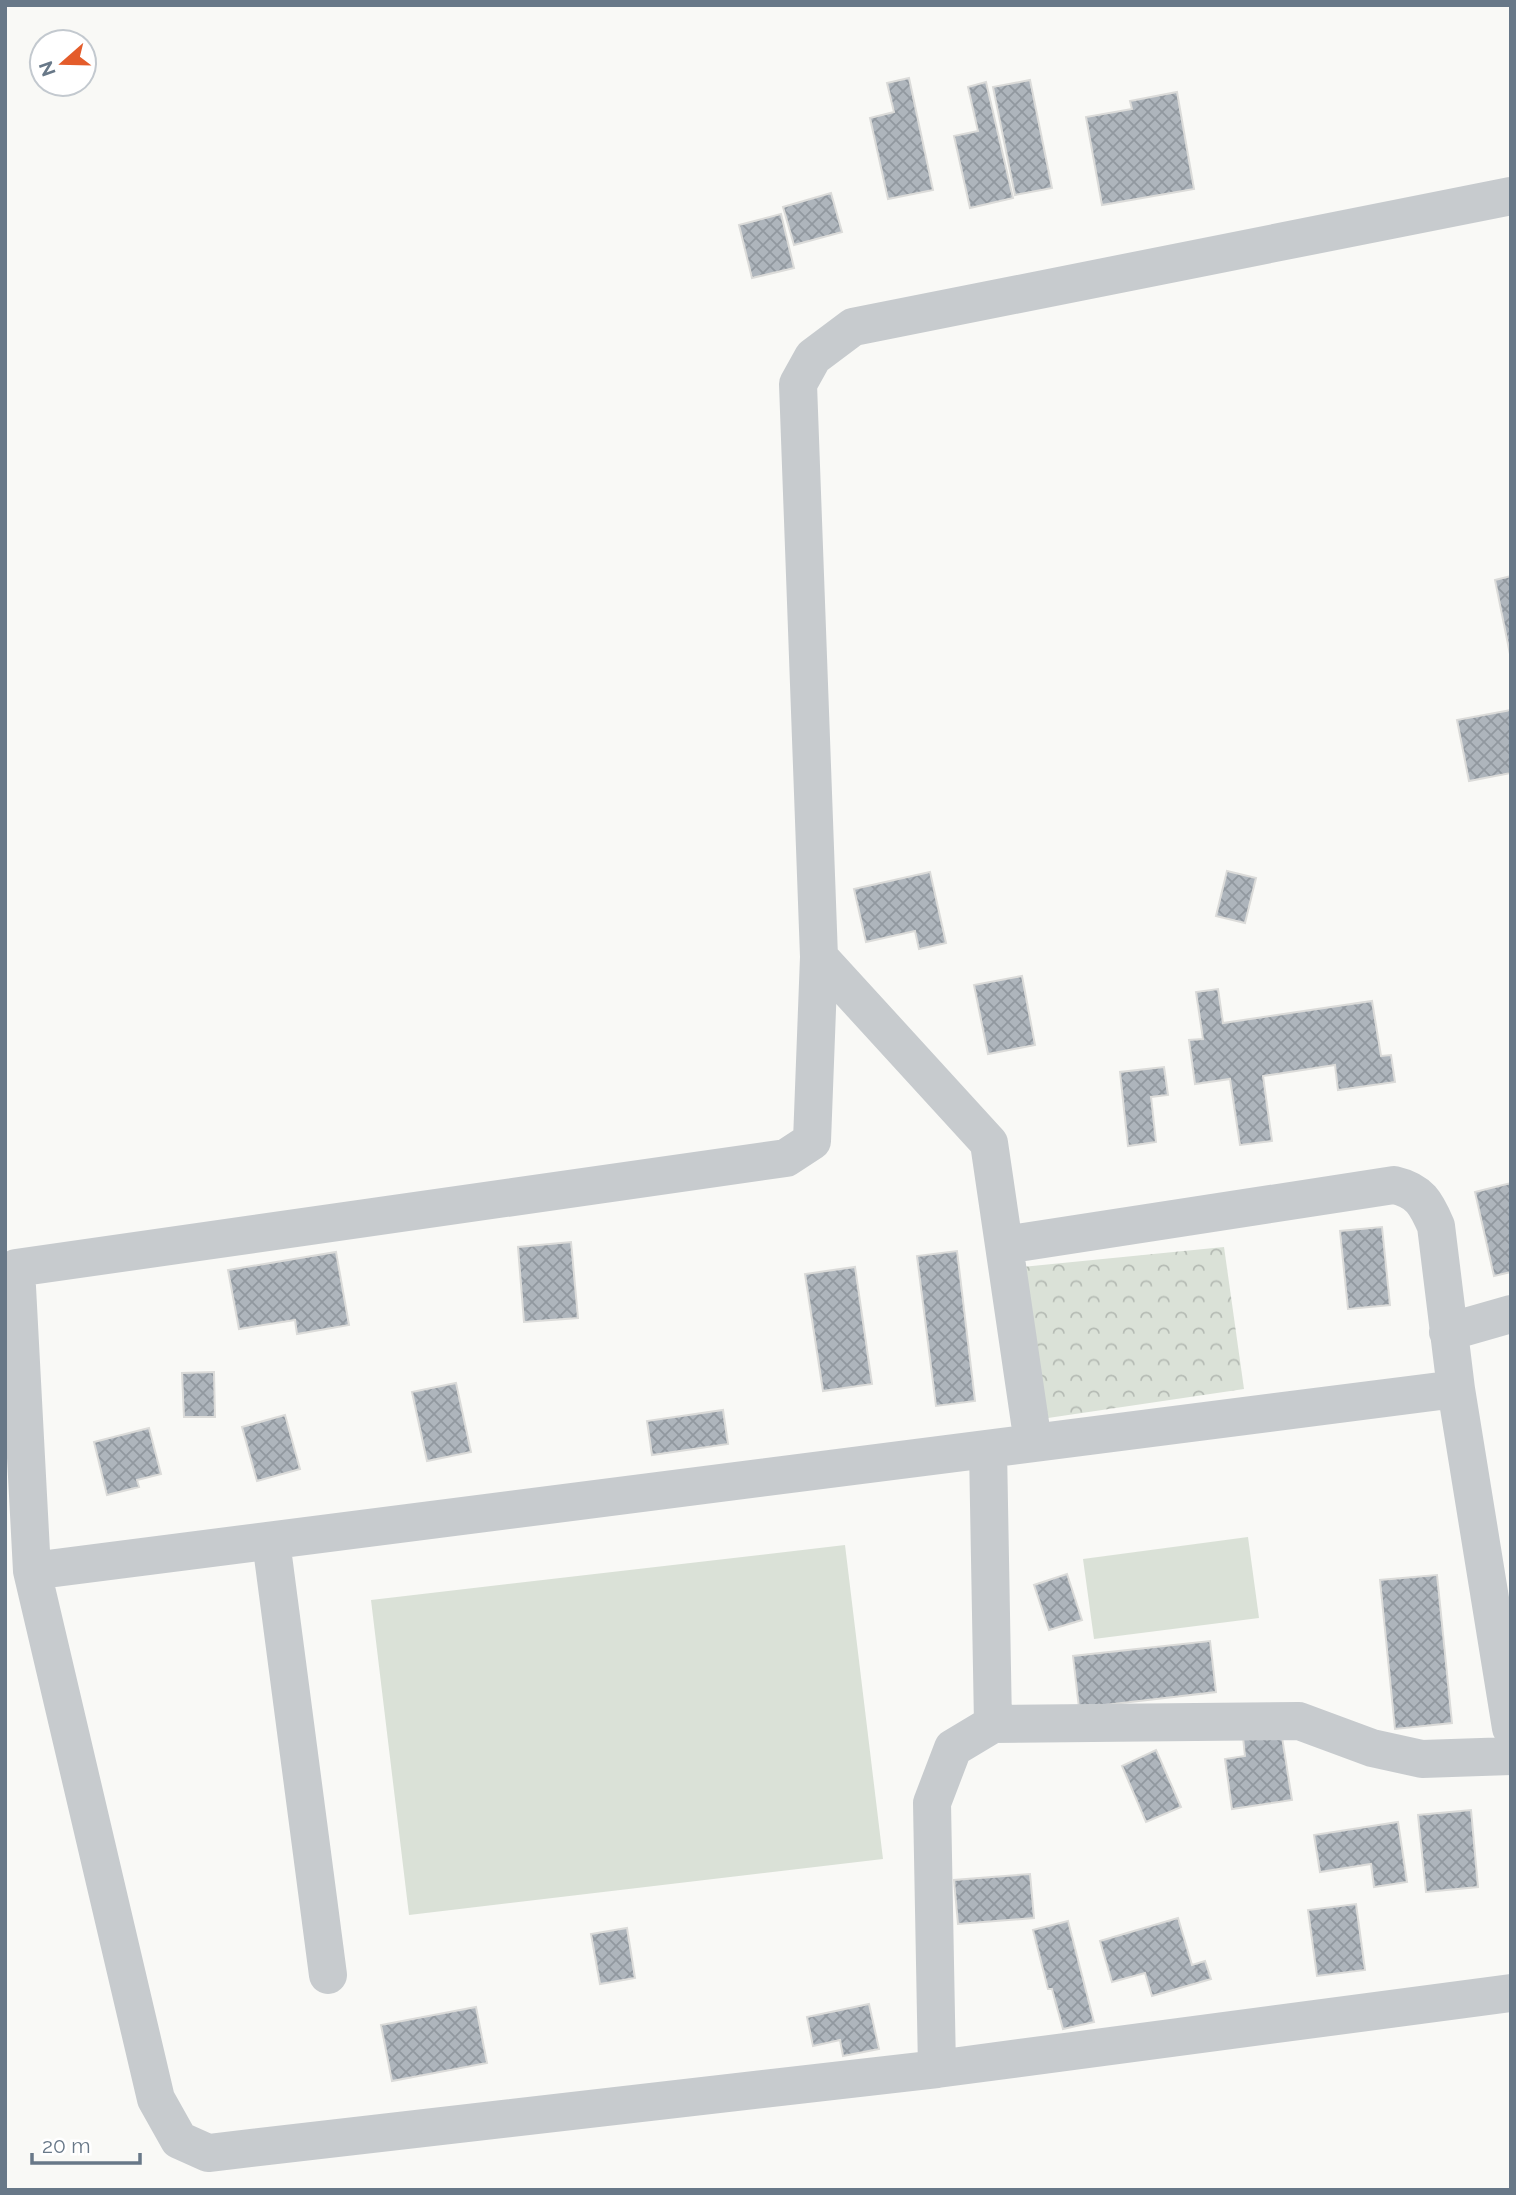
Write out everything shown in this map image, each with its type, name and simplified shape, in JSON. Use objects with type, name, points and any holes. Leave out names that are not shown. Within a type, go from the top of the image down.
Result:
[{"type":"street","points":[[1511,196],[853,327],[813,357],[798,384],[819,957],[812,1141],[786,1158],[16,1268],[32,1571],[156,2099],[179,2140],[208,2154],[937,2069],[1511,1993]]},
{"type":"street","points":[[819,957],[989,1143],[1033,1443]]},
{"type":"street","points":[[1004,1245],[1394,1185],[1409,1189],[1426,1203],[1436,1226],[1456,1389],[1511,1728]]},
{"type":"street","points":[[1448,1332],[1511,1314]]},
{"type":"street","points":[[32,1571],[1456,1389]]},
{"type":"street","points":[[988,1449],[993,1724]]},
{"type":"street","points":[[271,1541],[328,1975]]},
{"type":"street","points":[[937,2069],[932,1803],[953,1748],[993,1724],[1299,1721],[1372,1748],[1422,1759],[1511,1756]]},
{"type":"green space","points":[[1224,1247],[1244,1389],[1048,1418],[1022,1267]]},
{"type":"green space","points":[[1248,1537],[1259,1618],[1094,1639],[1083,1559]]},
{"type":"green space","points":[[845,1545],[883,1859],[409,1915],[371,1600]]},
{"type":"building","points":[[909,78],[933,190],[888,199],[870,118],[894,112],[887,83]]},
{"type":"building","points":[[1030,80],[1052,188],[1015,195],[993,87]]},
{"type":"building","points":[[986,82],[1013,198],[970,208],[954,136],[978,131],[968,87]]},
{"type":"building","points":[[1177,92],[1194,189],[1102,205],[1086,117],[1132,109],[1130,101]]},
{"type":"building","points":[[831,193],[842,232],[794,245],[783,207]]},
{"type":"building","points":[[781,214],[794,268],[752,278],[739,225]]},
{"type":"building","points":[[1511,576],[1511,659],[1495,580]]},
{"type":"building","points":[[1511,710],[1511,773],[1469,781],[1457,720]]},
{"type":"building","points":[[1227,871],[1256,878],[1245,923],[1216,916]]},
{"type":"building","points":[[930,872],[946,943],[919,949],[915,931],[866,942],[854,889]]},
{"type":"building","points":[[1022,976],[1035,1045],[988,1054],[974,985]]},
{"type":"building","points":[[1218,989],[1223,1023],[1372,1001],[1381,1056],[1391,1055],[1395,1082],[1338,1090],[1335,1065],[1263,1076],[1272,1141],[1240,1145],[1230,1079],[1195,1084],[1189,1040],[1203,1039],[1196,992]]},
{"type":"building","points":[[1164,1067],[1168,1095],[1151,1097],[1156,1142],[1128,1146],[1120,1072]]},
{"type":"building","points":[[1511,1183],[1511,1272],[1494,1276],[1475,1192]]},
{"type":"building","points":[[1382,1227],[1390,1305],[1348,1309],[1340,1231]]},
{"type":"building","points":[[571,1242],[578,1318],[524,1322],[518,1247]]},
{"type":"building","points":[[957,1251],[975,1401],[936,1406],[917,1256]]},
{"type":"building","points":[[336,1252],[349,1325],[297,1334],[295,1320],[239,1329],[228,1270]]},
{"type":"building","points":[[855,1267],[872,1384],[823,1391],[805,1274]]},
{"type":"building","points":[[214,1372],[215,1417],[184,1417],[182,1373]]},
{"type":"building","points":[[456,1383],[471,1452],[427,1461],[412,1392]]},
{"type":"building","points":[[723,1410],[728,1444],[652,1455],[647,1421]]},
{"type":"building","points":[[285,1415],[300,1469],[257,1481],[242,1427]]},
{"type":"building","points":[[149,1428],[161,1474],[137,1480],[139,1487],[107,1495],[94,1442]]},
{"type":"building","points":[[1067,1574],[1082,1620],[1049,1630],[1034,1585]]},
{"type":"building","points":[[1437,1575],[1452,1723],[1395,1729],[1380,1580]]},
{"type":"building","points":[[1210,1641],[1216,1692],[1079,1708],[1073,1656]]},
{"type":"building","points":[[1281,1731],[1292,1800],[1232,1809],[1225,1759],[1245,1756],[1243,1737]]},
{"type":"building","points":[[1156,1750],[1181,1807],[1146,1822],[1122,1766]]},
{"type":"building","points":[[1471,1810],[1478,1887],[1426,1892],[1418,1815]]},
{"type":"building","points":[[1398,1822],[1407,1882],[1374,1887],[1371,1864],[1320,1872],[1314,1835]]},
{"type":"building","points":[[1030,1874],[1034,1918],[958,1924],[954,1880]]},
{"type":"building","points":[[1356,1904],[1365,1970],[1317,1976],[1308,1910]]},
{"type":"building","points":[[1178,1918],[1192,1965],[1205,1961],[1211,1979],[1152,1996],[1145,1973],[1112,1982],[1100,1941]]},
{"type":"building","points":[[1068,1921],[1094,2022],[1063,2029],[1052,1989],[1048,1989],[1033,1930]]},
{"type":"building","points":[[627,1928],[635,1978],[600,1984],[591,1934]]},
{"type":"building","points":[[869,2004],[879,2049],[843,2056],[840,2040],[813,2046],[807,2017]]},
{"type":"building","points":[[476,2007],[487,2063],[392,2081],[381,2025]]}]
